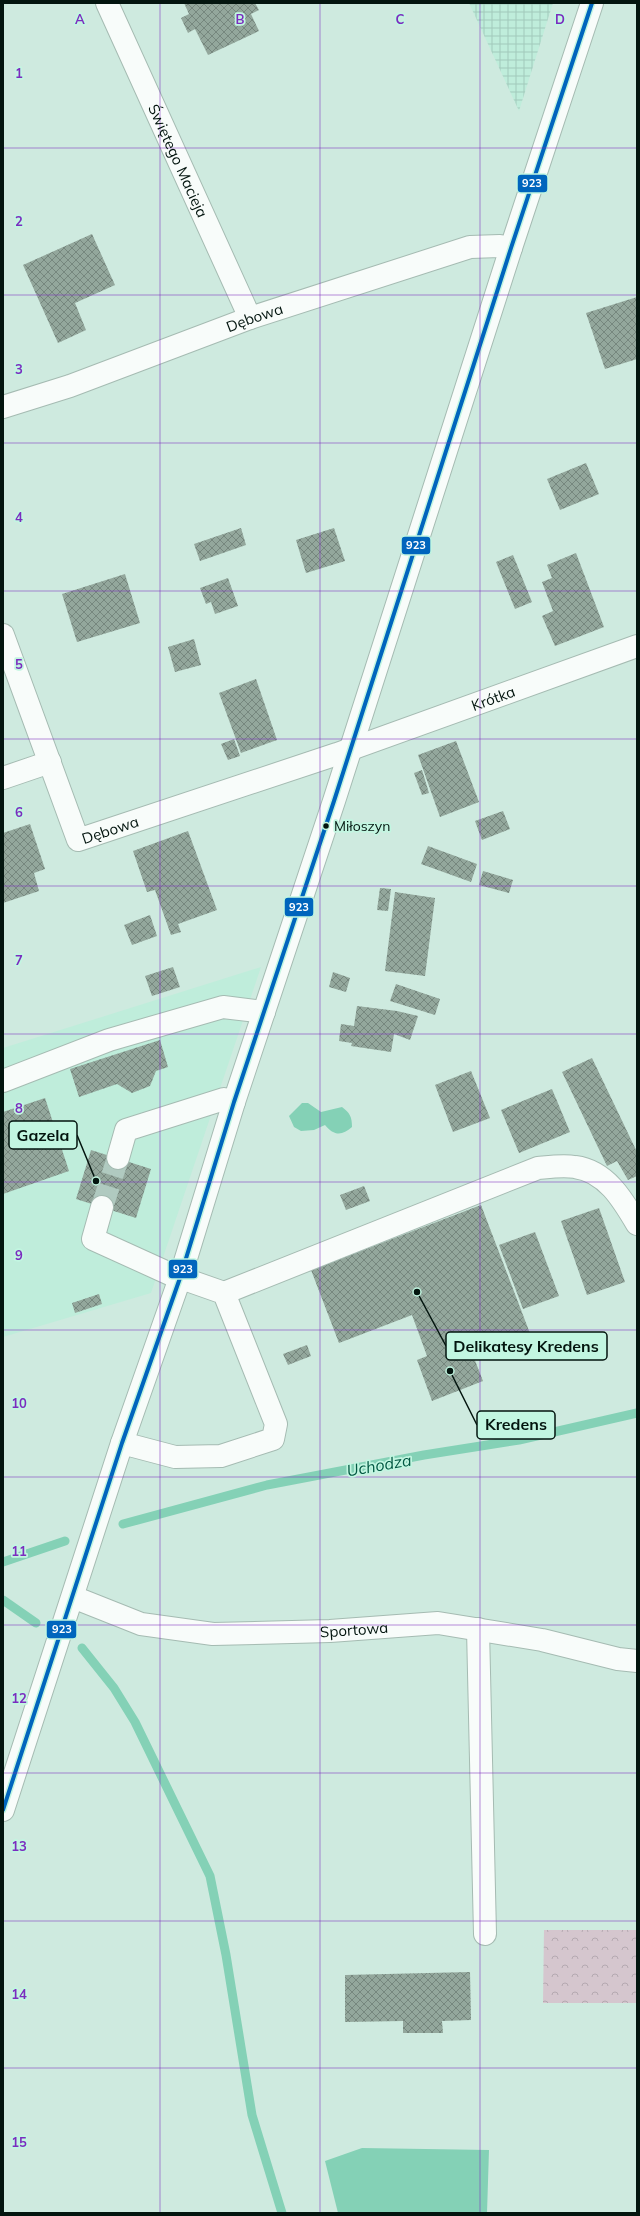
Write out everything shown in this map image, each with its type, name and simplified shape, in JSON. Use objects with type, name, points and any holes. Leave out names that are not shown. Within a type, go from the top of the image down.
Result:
[{"type":"street","name":"Świętego Macieja","points":[[107,3],[250,318]]},
{"type":"street","points":[[3,1810],[122,1443],[180,1278],[234,1102],[510,248],[592,3]]},
{"type":"street","name":"Dębowa","points":[[3,407],[70,386],[250,318],[470,247],[500,246],[510,248]]},
{"type":"street","name":"Dębowa","points":[[3,635],[78,840],[349,750]]},
{"type":"street","name":"Krótka","points":[[349,750],[637,646]]},
{"type":"street","points":[[3,778],[50,762]]},
{"type":"street","points":[[3,1081],[109,1040],[223,1007],[264,1012]]},
{"type":"street","points":[[118,1158],[126,1130],[224,1099],[234,1102]]},
{"type":"street","points":[[102,1207],[93,1239],[180,1278],[224,1293],[538,1168],[576,1167],[599,1177],[619,1194],[637,1224]]},
{"type":"street","points":[[122,1443],[175,1457],[221,1456],[273,1439],[276,1424],[224,1293]]},
{"type":"street","name":"Sportowa","points":[[73,1597],[142,1624],[214,1634],[330,1631],[438,1623],[478,1628],[542,1640],[618,1659],[637,1661]]},
{"type":"street","points":[[478,1628],[485,1934]]},
{"type":"shaded area","points":[[469,3],[553,3],[519,111]]},
{"type":"shaded area","points":[[261,967],[151,1293],[3,1337],[3,1048]]},
{"type":"shaded area","points":[[302,1103],[308,1103],[321,1112],[342,1107],[347,1111],[352,1120],[352,1127],[345,1132],[338,1134],[328,1129],[325,1125],[314,1130],[301,1131],[294,1127],[289,1116]]},
{"type":"shaded area","points":[[362,2148],[489,2150],[487,2213],[338,2213],[325,2161]]},
{"type":"green space","points":[[544,1930],[637,1930],[637,2003],[543,2003]]},
{"type":"building","points":[[184,3],[255,3],[259,10],[251,14],[259,31],[208,55],[195,29],[188,33],[181,18],[189,14]]},
{"type":"building","points":[[92,234],[115,285],[75,303],[86,330],[58,343],[23,265]]},
{"type":"building","points":[[637,297],[637,359],[605,369],[586,313]]},
{"type":"building","points":[[586,463],[599,494],[560,510],[547,479]]},
{"type":"building","points":[[241,528],[246,545],[200,561],[194,544]]},
{"type":"building","points":[[334,528],[345,561],[306,573],[296,540]]},
{"type":"building","points":[[576,553],[604,627],[555,646],[542,616],[553,611],[542,582],[552,578],[547,565]]},
{"type":"building","points":[[513,555],[532,602],[515,609],[496,562]]},
{"type":"building","points":[[125,574],[140,623],[77,642],[62,594]]},
{"type":"building","points":[[228,578],[238,606],[215,614],[211,602],[206,604],[200,588]]},
{"type":"building","points":[[194,639],[201,665],[175,672],[168,647]]},
{"type":"building","points":[[256,679],[277,740],[241,753],[219,693]]},
{"type":"building","points":[[234,739],[240,756],[228,760],[221,744]]},
{"type":"building","points":[[456,741],[479,802],[440,817],[418,755]]},
{"type":"building","points":[[422,770],[429,793],[422,795],[414,773]]},
{"type":"building","points":[[503,811],[510,829],[482,840],[475,821]]},
{"type":"building","points":[[30,824],[45,869],[34,873],[39,891],[3,903],[3,833]]},
{"type":"building","points":[[188,831],[217,910],[178,924],[181,932],[171,935],[155,890],[147,892],[133,851]]},
{"type":"building","points":[[428,846],[477,864],[471,882],[421,864]]},
{"type":"building","points":[[483,871],[513,880],[509,893],[479,885]]},
{"type":"building","points":[[380,888],[391,889],[388,911],[377,910]]},
{"type":"building","points":[[395,892],[435,898],[425,976],[385,971]]},
{"type":"building","points":[[150,915],[157,936],[132,945],[124,925]]},
{"type":"building","points":[[173,967],[180,987],[152,996],[145,976]]},
{"type":"building","points":[[333,972],[350,978],[346,992],[329,987]]},
{"type":"building","points":[[396,984],[440,999],[435,1015],[390,1001]]},
{"type":"building","points":[[357,1006],[397,1011],[418,1016],[410,1040],[394,1034],[391,1052],[351,1046],[352,1043],[339,1041],[341,1024],[354,1026]]},
{"type":"building","points":[[160,1040],[168,1067],[156,1071],[150,1086],[132,1093],[117,1084],[79,1097],[70,1069]]},
{"type":"building","points":[[592,1058],[637,1152],[637,1176],[628,1180],[617,1161],[607,1166],[562,1072]]},
{"type":"building","points":[[471,1071],[490,1118],[453,1132],[435,1085]]},
{"type":"building","points":[[552,1089],[570,1132],[519,1153],[501,1110]]},
{"type":"building","points":[[45,1098],[69,1171],[3,1194],[3,1112]]},
{"type":"building","points":[[91,1150],[151,1169],[136,1218],[76,1199]]},
{"type":"building","points":[[364,1186],[370,1201],[346,1210],[340,1195]]},
{"type":"building","points":[[481,1205],[531,1336],[474,1358],[483,1381],[432,1401],[417,1360],[427,1356],[412,1315],[339,1343],[311,1270]]},
{"type":"building","points":[[599,1208],[625,1282],[587,1295],[561,1221]]},
{"type":"building","points":[[535,1232],[559,1296],[523,1309],[499,1245]]},
{"type":"building","points":[[99,1294],[102,1304],[75,1313],[72,1303]]},
{"type":"building","points":[[307,1345],[311,1356],[288,1365],[283,1354]]},
{"type":"building","points":[[470,1972],[471,2020],[442,2021],[443,2033],[403,2033],[403,2021],[345,2022],[345,1975]]},
{"type":"waterway","name":"Uchodza","points":[[123,1524],[267,1485],[424,1455],[519,1440],[637,1413]]},
{"type":"waterway","name":"Uchodza","points":[[3,1562],[65,1541]]},
{"type":"waterway","points":[[3,1600],[36,1623]]},
{"type":"waterway","points":[[82,1648],[114,1688],[135,1722],[210,1876],[226,1955],[252,2115],[282,2213]]},
{"type":"tunnel","points":[[102,1207],[118,1158]]},
{"type":"transit line","name":"923","points":[[3,1810],[122,1443],[180,1278],[234,1102],[334,801],[511,248],[592,3]]},
{"type":"place","name":"Miłoszyn","points":[[326,826]]},
{"type":"place","name":"Gazela","points":[[96,1181]]},
{"type":"place","name":"Delikatesy Kredens","points":[[417,1292]]},
{"type":"place","name":"Kredens","points":[[450,1371]]}]
